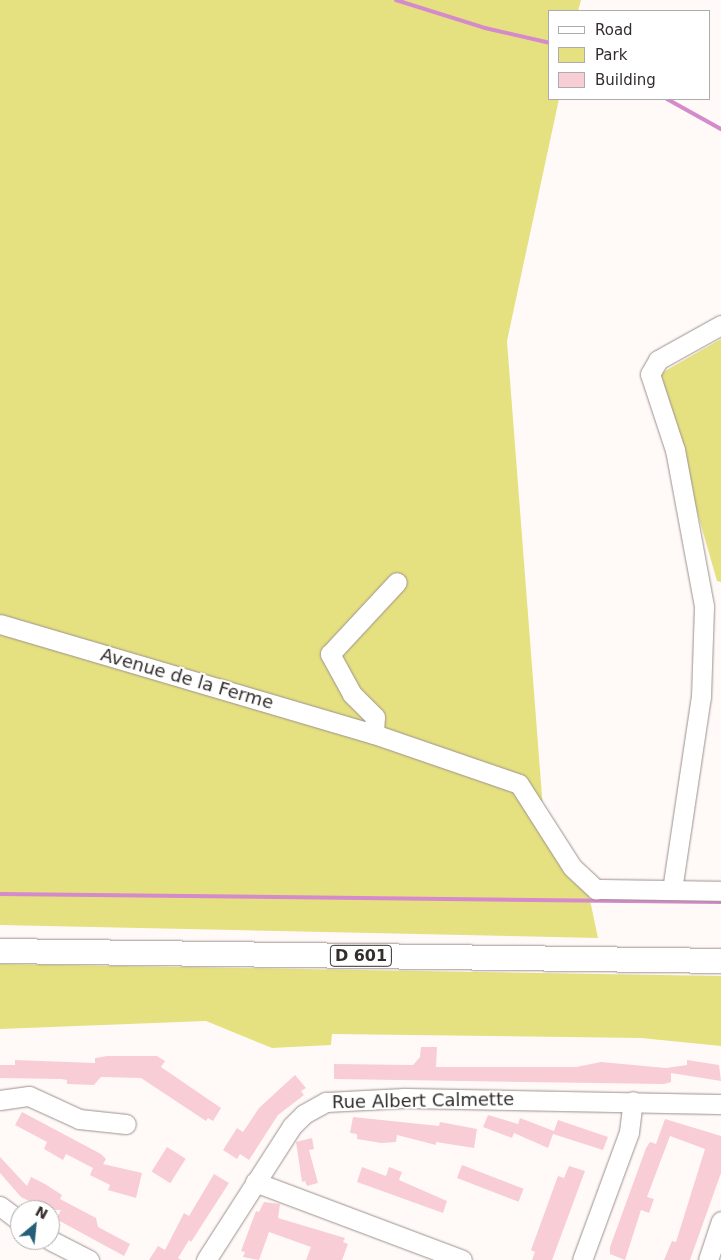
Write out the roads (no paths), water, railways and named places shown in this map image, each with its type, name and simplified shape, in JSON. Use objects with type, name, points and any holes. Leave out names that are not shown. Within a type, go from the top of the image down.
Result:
[{"type":"main road","name":"D 601","points":[[0,939],[721,949]]},
{"type":"main road","name":"D 601","points":[[0,951],[721,961]]},
{"type":"street","points":[[672,890],[701,697],[704,606],[675,450],[650,374],[658,360],[721,325]]},
{"type":"street","points":[[374,734],[375,717],[352,694],[330,654],[397,582]]},
{"type":"street","name":"Avenue de la Ferme","points":[[0,624],[374,734],[519,784],[572,867],[596,889],[721,891]]},
{"type":"street","points":[[0,1100],[29,1096],[86,1121],[126,1124]]},
{"type":"street","name":"Rue Albert Calmette","points":[[210,1259],[255,1182],[295,1122],[309,1110],[331,1101],[404,1098],[721,1104]]},
{"type":"street","points":[[582,1260],[631,1126],[633,1101]]},
{"type":"street","points":[[255,1182],[462,1260]]},
{"type":"street","points":[[708,1260],[720,1227]]},
{"type":"street","points":[[60,1245],[89,1260]]},
{"type":"waterway","points":[[396,0],[485,28],[548,43]]},
{"type":"waterway","points":[[669,100],[721,129]]},
{"type":"waterway","points":[[0,894],[721,902]]}]
